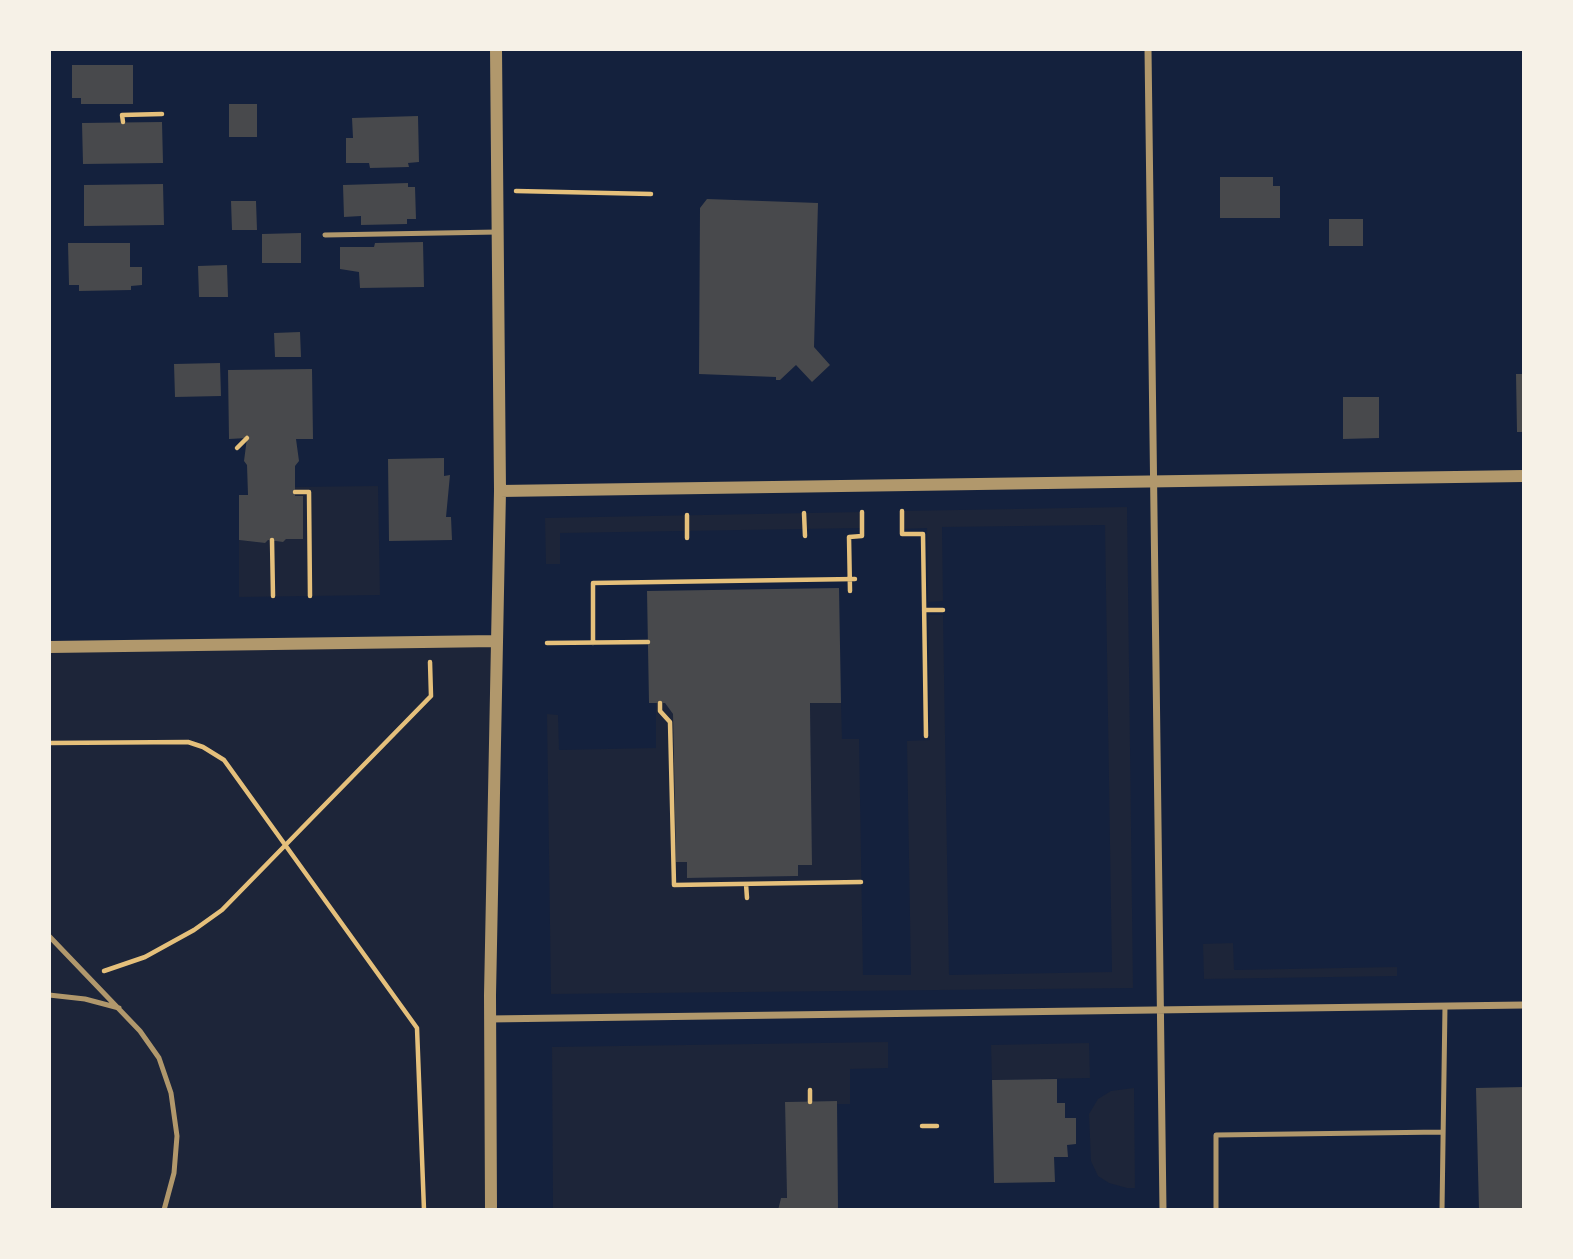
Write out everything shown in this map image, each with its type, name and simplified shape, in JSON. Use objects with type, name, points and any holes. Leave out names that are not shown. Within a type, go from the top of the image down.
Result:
[{"type":"street","points":[[491,1210],[489,1019],[500,491],[496,49]]},
{"type":"street","points":[[1148,49],[1163,1210]]},
{"type":"street","points":[[500,491],[1524,476]]},
{"type":"street","points":[[49,647],[497,641]]},
{"type":"street","points":[[489,1019],[1524,1005]]},
{"type":"lane","points":[[325,235],[498,232]]},
{"type":"lane","points":[[49,936],[118,1008],[159,1058],[171,1093],[177,1136],[174,1172],[164,1210]]},
{"type":"lane","points":[[49,995],[85,999],[118,1008]]},
{"type":"lane","points":[[1442,1210],[1445,1006]]},
{"type":"lane","points":[[1216,1210],[1216,1136],[1443,1132]]},
{"type":"path","points":[[123,122],[122,115],[162,114]]},
{"type":"path","points":[[498,191],[651,194]]},
{"type":"path","points":[[237,448],[247,438]]},
{"type":"path","points":[[295,492],[309,492],[310,596]]},
{"type":"path","points":[[902,511],[902,534],[923,534],[926,736]]},
{"type":"path","points":[[850,591],[853,579],[849,537],[862,536],[862,512]]},
{"type":"path","points":[[804,513],[805,536]]},
{"type":"path","points":[[687,515],[687,538]]},
{"type":"path","points":[[272,540],[273,597]]},
{"type":"path","points":[[593,643],[593,583],[853,579]]},
{"type":"path","points":[[924,610],[943,610]]},
{"type":"path","points":[[86,977],[145,957],[194,930],[222,910],[431,696],[430,642]]},
{"type":"path","points":[[547,643],[648,642]]},
{"type":"path","points":[[660,703],[660,710],[670,722],[674,885],[861,882]]},
{"type":"path","points":[[49,743],[170,741],[203,747],[224,760],[417,1028],[424,1210]]},
{"type":"path","points":[[746,884],[747,898]]},
{"type":"path","points":[[810,1090],[810,1102]]},
{"type":"path","points":[[922,1126],[937,1126]]},
{"type":"shaded area","points":[[378,486],[380,595],[239,597],[239,540],[264,543],[268,540],[283,542],[286,539],[303,539],[303,497],[295,496],[295,487]]},
{"type":"shaded area","points":[[1127,507],[1133,988],[551,994],[547,714],[558,715],[559,750],[656,748],[656,703],[665,703],[673,714],[676,862],[687,862],[687,878],[797,876],[798,865],[812,865],[810,703],[841,703],[842,739],[859,739],[863,975],[911,975],[907,741],[930,740],[928,615],[943,615],[949,975],[1112,972],[1105,525],[942,527],[943,601],[928,602],[927,528],[902,529],[902,511]]},
{"type":"shaded area","points":[[862,512],[862,528],[560,533],[560,564],[546,564],[545,518]]},
{"type":"shaded area","points":[[497,641],[491,1210],[49,1210],[49,647]]},
{"type":"shaded area","points":[[1233,943],[1234,970],[1397,967],[1397,976],[1204,979],[1203,944]]},
{"type":"shaded area","points":[[888,1042],[888,1068],[850,1069],[850,1104],[836,1104],[836,1101],[785,1102],[787,1198],[781,1198],[778,1209],[553,1210],[552,1047]]},
{"type":"shaded area","points":[[1089,1043],[1090,1078],[992,1080],[991,1045]]},
{"type":"shaded area","points":[[1134,1088],[1135,1188],[1127,1188],[1109,1183],[1098,1176],[1091,1161],[1089,1114],[1098,1099],[1111,1091]]},
{"type":"building","points":[[72,65],[133,65],[133,104],[81,104],[81,98],[72,98]]},
{"type":"building","points":[[229,104],[257,104],[257,137],[229,137]]},
{"type":"building","points":[[418,116],[419,162],[408,163],[409,167],[370,168],[369,163],[346,163],[346,138],[353,138],[352,118]]},
{"type":"building","points":[[162,122],[163,163],[83,164],[82,123]]},
{"type":"building","points":[[1220,177],[1273,177],[1273,186],[1280,186],[1280,218],[1220,218]]},
{"type":"building","points":[[408,183],[408,187],[415,187],[416,219],[407,219],[407,224],[361,225],[361,216],[344,217],[343,185]]},
{"type":"building","points":[[163,184],[164,225],[84,226],[84,185]]},
{"type":"building","points":[[707,199],[818,203],[814,347],[830,365],[812,382],[796,365],[780,380],[776,380],[776,377],[699,374],[700,208]]},
{"type":"building","points":[[231,201],[256,201],[257,230],[232,230]]},
{"type":"building","points":[[1329,219],[1363,219],[1363,246],[1329,246]]},
{"type":"building","points":[[301,233],[301,263],[262,263],[262,234]]},
{"type":"building","points":[[423,242],[424,287],[360,288],[359,272],[340,269],[340,247]]},
{"type":"building","points":[[68,243],[130,243],[130,267],[142,267],[142,285],[131,286],[131,290],[79,291],[79,285],[69,285]]},
{"type":"building","points":[[227,265],[228,297],[199,297],[198,266]]},
{"type":"building","points":[[300,332],[301,357],[275,357],[274,333]]},
{"type":"building","points":[[220,363],[221,396],[175,397],[174,364]]},
{"type":"building","points":[[312,369],[313,439],[296,439],[299,461],[295,466],[295,496],[303,496],[303,539],[286,539],[283,542],[268,540],[265,543],[239,540],[239,495],[248,495],[247,465],[244,461],[247,438],[229,439],[228,370]]},
{"type":"building","points":[[1516,374],[1524,374],[1524,432],[1517,432]]},
{"type":"building","points":[[1343,397],[1379,397],[1379,438],[1343,439]]},
{"type":"building","points":[[444,458],[444,476],[450,475],[446,517],[451,517],[452,540],[389,541],[388,459]]},
{"type":"building","points":[[839,588],[841,703],[810,703],[812,865],[798,865],[798,876],[687,878],[687,862],[676,862],[673,714],[665,703],[649,703],[647,591]]},
{"type":"building","points":[[1057,1079],[1057,1103],[1065,1103],[1065,1118],[1076,1118],[1076,1144],[1067,1145],[1068,1157],[1054,1157],[1055,1182],[994,1183],[992,1080]]},
{"type":"building","points":[[1524,1087],[1524,1210],[1479,1210],[1476,1088]]},
{"type":"building","points":[[837,1101],[838,1210],[778,1210],[781,1198],[787,1198],[785,1102]]}]
